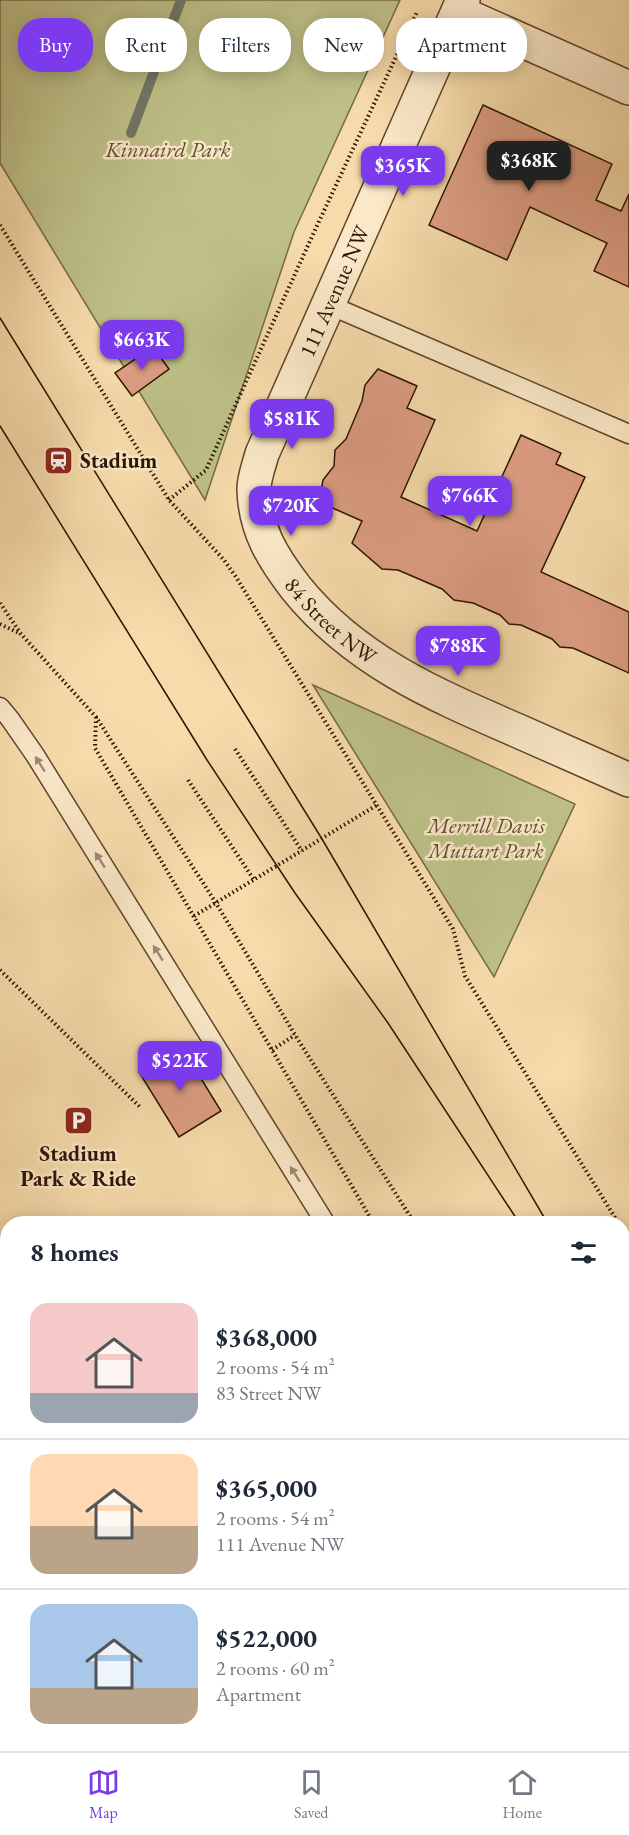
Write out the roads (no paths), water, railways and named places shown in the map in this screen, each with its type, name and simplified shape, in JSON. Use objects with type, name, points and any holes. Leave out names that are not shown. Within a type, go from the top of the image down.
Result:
[{"type":"street","points":[[461,6],[629,88]]},
{"type":"street","name":"111 Avenue NW","points":[[258,521],[254,487],[262,454],[461,6]]},
{"type":"street","name":"84 Street NW","points":[[258,521],[268,548],[308,603],[338,633],[390,670],[447,700],[629,780]]},
{"type":"lane","points":[[327,304],[629,434]]},
{"type":"lane","points":[[0,707],[35,755],[321,1216]]},
{"type":"waterway","points":[[131,133],[181,0]]},
{"type":"tram line","points":[[0,318],[322,839],[543,1216]]},
{"type":"tram line","points":[[0,426],[207,760],[295,893],[388,1023],[515,1216]]},
{"type":"place","name":"Stadium","points":[[59,460]]},
{"type":"place","name":"Stadium Park & Ride","points":[[78,1121]]},
{"type":"park label","name":"Kinnaird Park","points":[[168,149]]},
{"type":"park label","name":"Merrill Davis Muttart Park","points":[[486,838]]}]
